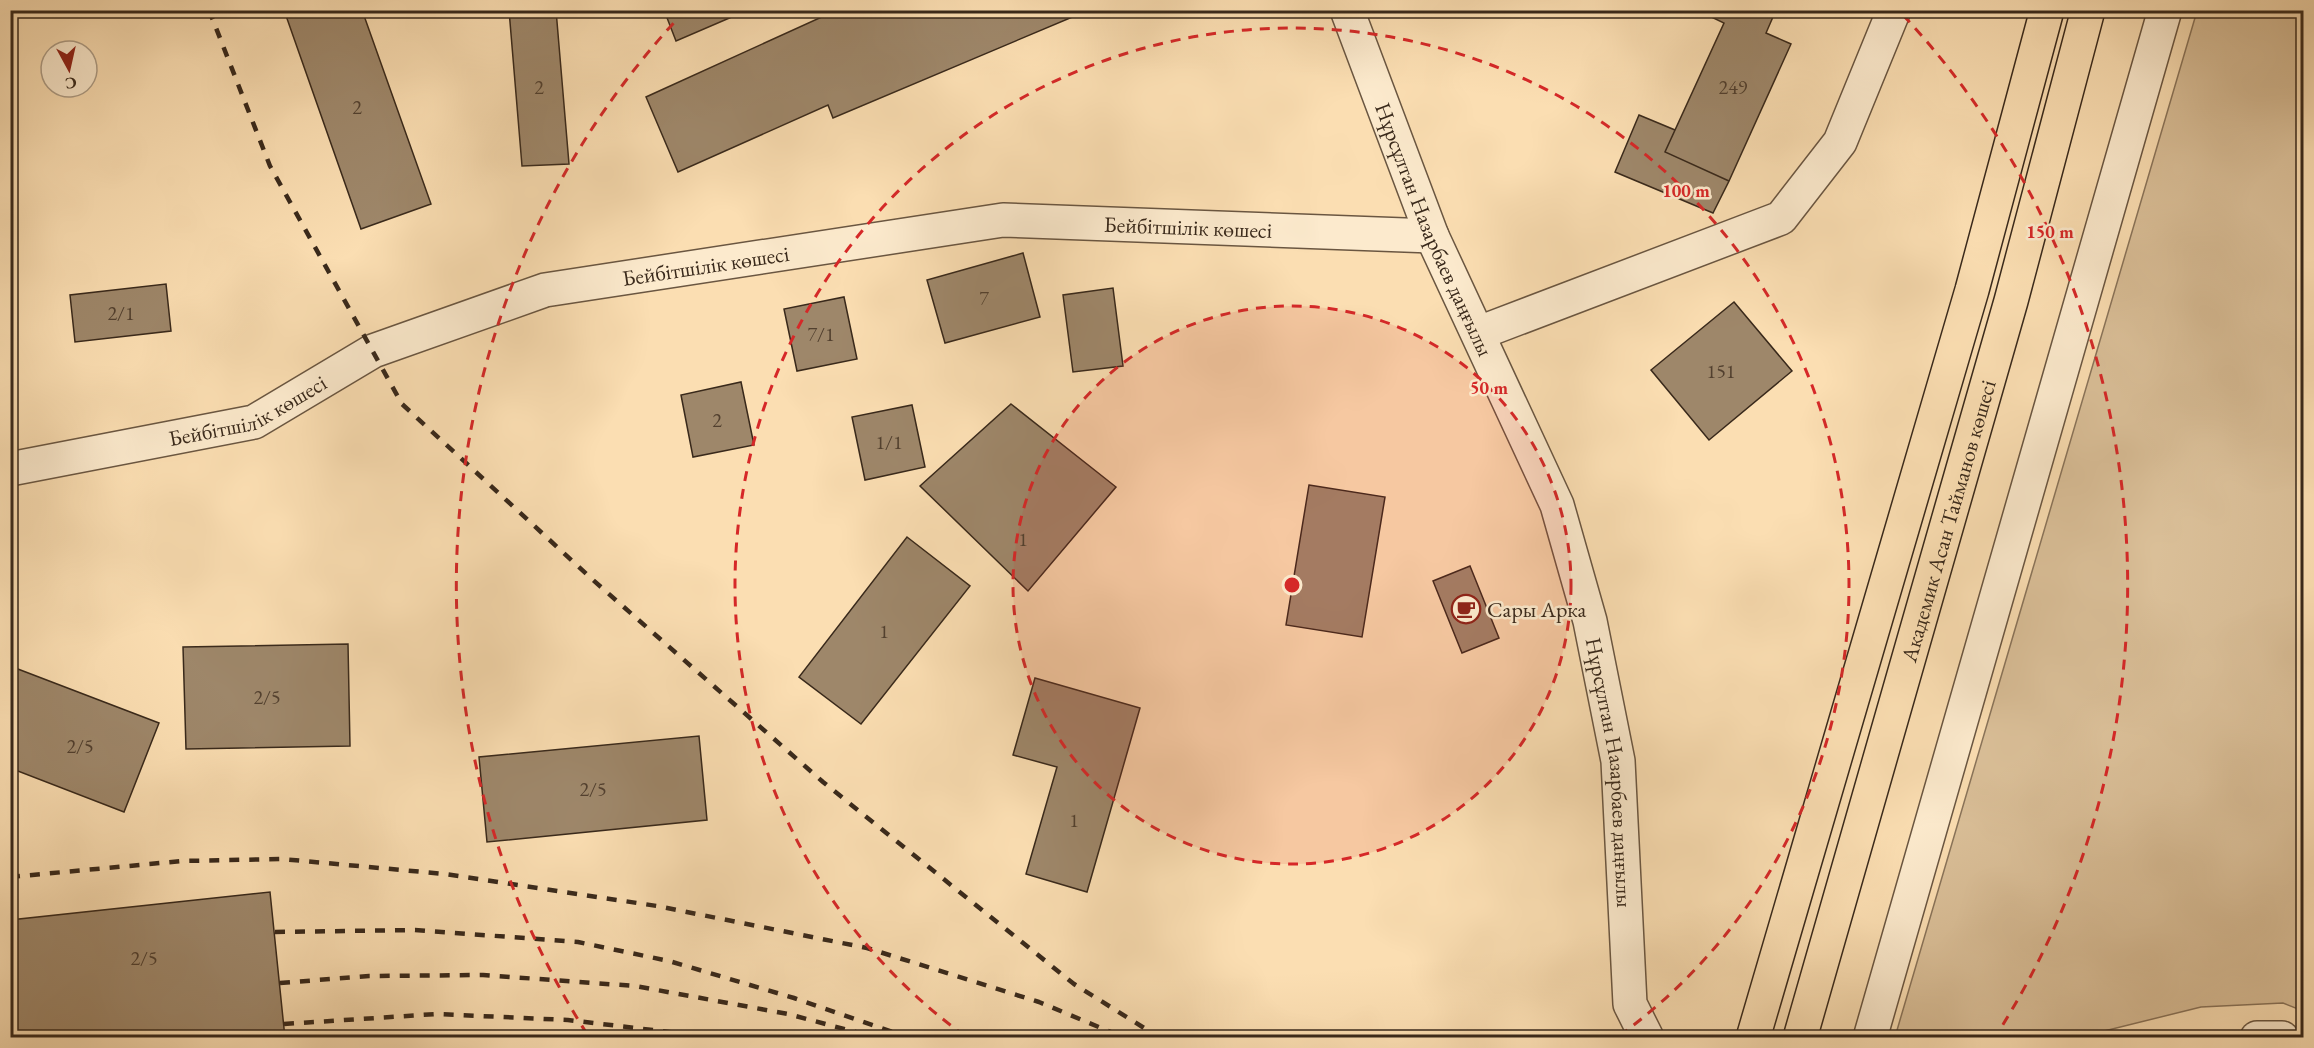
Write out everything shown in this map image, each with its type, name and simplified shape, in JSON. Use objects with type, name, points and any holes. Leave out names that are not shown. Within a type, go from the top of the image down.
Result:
[{"type":"main road","name":"Академик Асан Тайманов көшесі","points":[[1756,1027],[1975,279],[2047,10]]},
{"type":"main road","name":"Академик Асан Тайманов көшесі","points":[[1801,1033],[2011,301],[2088,10]]},
{"type":"street","name":"Нұрсұлтан Назарбаев даңғылы","points":[[1347,10],[1432,236],[1557,505],[1590,621],[1618,761],[1630,1004],[1647,1038]]},
{"type":"street","points":[[1479,333],[1781,218],[1840,142],[1894,10]]},
{"type":"street","points":[[1870,1038],[2165,10]]},
{"type":"street","name":"Бейбітшілік көшесі","points":[[10,469],[254,422],[373,351],[545,290],[1003,220],[1432,236]]},
{"type":"street","points":[[2257,1038],[2282,1038]]},
{"type":"shaded area","points":[[2197,11],[2303,11],[2303,1011],[2283,1003],[2201,1007],[2080,1037],[1895,1037]]},
{"type":"building","points":[[284,10],[362,10],[431,204],[361,229]]},
{"type":"building","points":[[509,10],[556,10],[569,164],[522,166]]},
{"type":"building","points":[[664,10],[748,10],[676,41]]},
{"type":"building","points":[[837,10],[1089,10],[833,118],[828,105],[678,172],[646,97]]},
{"type":"building","points":[[1697,10],[1776,10],[1766,33],[1791,44],[1729,181],[1665,152],[1724,23]]},
{"type":"building","points":[[1639,115],[1675,130],[1665,152],[1729,181],[1713,213],[1615,172]]},
{"type":"building","points":[[1023,253],[1040,317],[945,343],[927,280]]},
{"type":"building","points":[[166,284],[171,331],[75,342],[70,295]]},
{"type":"building","points":[[1113,288],[1123,366],[1073,372],[1063,295]]},
{"type":"building","points":[[844,297],[857,359],[797,371],[784,309]]},
{"type":"building","points":[[1734,302],[1792,371],[1709,440],[1651,370]]},
{"type":"building","points":[[741,382],[754,445],[693,457],[681,395]]},
{"type":"building","points":[[1011,404],[1116,487],[1028,591],[920,486]]},
{"type":"building","points":[[912,405],[925,467],[865,480],[852,417]]},
{"type":"building","points":[[1309,485],[1385,497],[1362,637],[1286,625]]},
{"type":"building","points":[[907,537],[970,586],[861,724],[799,677]]},
{"type":"building","name":"Сары Арка","points":[[1470,566],[1499,638],[1462,653],[1433,581]]},
{"type":"building","points":[[348,644],[350,746],[186,749],[183,647]]},
{"type":"building","points":[[10,666],[159,723],[124,812],[10,768]]},
{"type":"building","points":[[1035,678],[1140,708],[1087,892],[1026,874],[1057,767],[1013,755]]},
{"type":"building","points":[[699,736],[707,820],[487,842],[479,757]]},
{"type":"building","points":[[270,892],[285,1038],[10,1038],[10,920]]},
{"type":"railway","points":[[209,10],[270,166],[402,404],[593,580],[823,782],[1074,984],[1160,1038]]},
{"type":"railway","points":[[10,877],[182,861],[282,859],[445,874],[657,906],[867,948],[1039,1002],[1125,1038]]},
{"type":"railway","points":[[275,932],[415,930],[578,942],[669,961],[794,998],[910,1038]]},
{"type":"railway","points":[[280,983],[369,976],[483,975],[635,986],[788,1014],[878,1038]]},
{"type":"railway","points":[[284,1024],[437,1014],[568,1020],[720,1038]]},
{"type":"place","name":"Сары Арка","points":[[1466,609]]}]
